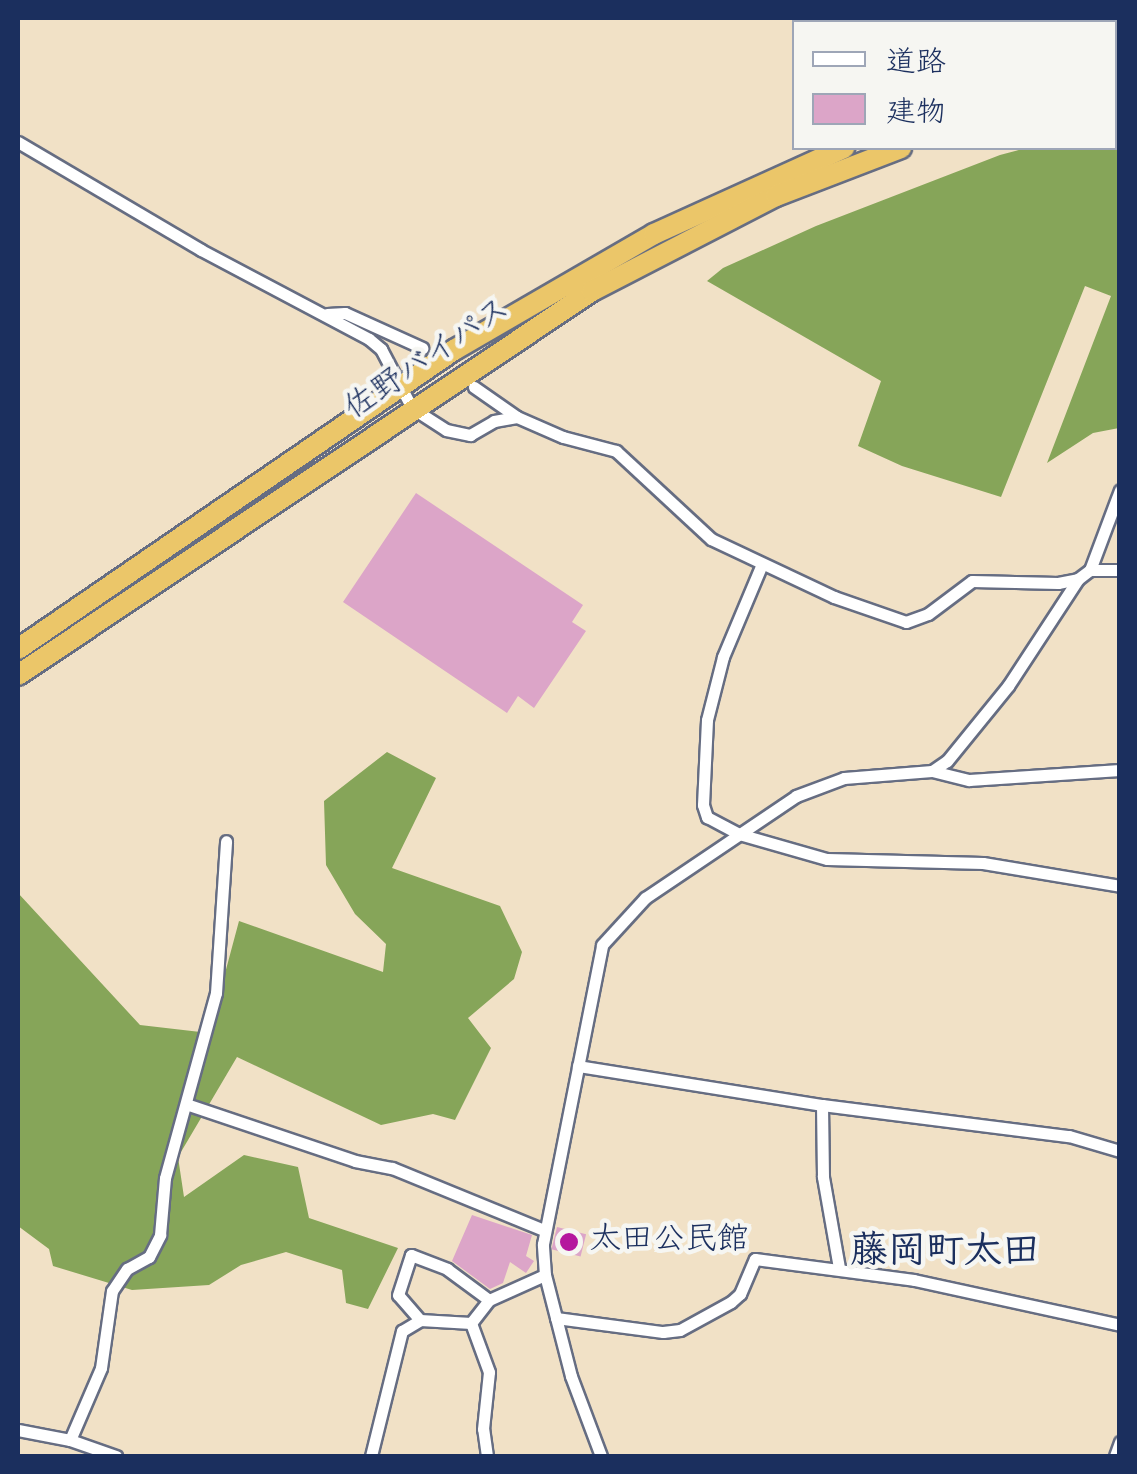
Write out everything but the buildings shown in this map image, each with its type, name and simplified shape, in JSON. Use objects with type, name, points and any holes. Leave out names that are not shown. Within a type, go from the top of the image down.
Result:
[{"type":"highway","name":"佐野バイパス","points":[[18,650],[401,386],[529,304],[654,234],[840,150]]},
{"type":"highway","name":"佐野バイパス","points":[[18,675],[592,291],[776,196],[896,150]]},
{"type":"street","points":[[18,142],[201,250],[382,349],[412,408],[446,430],[470,434],[494,421],[517,418]]},
{"type":"street","points":[[322,315],[345,313],[422,348]]},
{"type":"street","points":[[474,387],[517,418],[563,438],[616,452],[711,538],[762,564],[906,622],[928,614],[972,581],[1058,583],[1090,570],[1120,570]]},
{"type":"street","points":[[1090,570],[1120,490]]},
{"type":"street","points":[[762,564],[723,657],[708,720],[703,805],[707,816],[738,834],[827,859],[983,862],[1120,886]]},
{"type":"street","points":[[932,770],[961,749],[978,728],[1078,578]]},
{"type":"street","points":[[601,1456],[544,1275],[544,1230],[596,959],[611,930],[645,898],[817,785],[866,774],[932,770],[968,780],[1120,770]]},
{"type":"street","points":[[70,1440],[101,1368],[112,1291],[127,1269],[150,1257],[160,1235],[165,1178],[216,993],[226,841]]},
{"type":"street","points":[[578,1066],[822,1105],[1069,1136],[1120,1151]]},
{"type":"street","points":[[186,1104],[354,1161],[392,1168],[544,1230]]},
{"type":"street","points":[[822,1105],[823,1177],[839,1268]]},
{"type":"street","points":[[420,1320],[398,1295],[411,1255],[447,1269],[489,1300]]},
{"type":"street","points":[[556,1318],[664,1332],[680,1330],[740,1294],[755,1259],[839,1268],[1120,1325]]},
{"type":"street","points":[[471,1323],[489,1300],[544,1275]]},
{"type":"street","points":[[371,1456],[398,1342],[410,1323],[471,1323]]},
{"type":"street","points":[[471,1323],[489,1372],[484,1429],[487,1456]]},
{"type":"street","points":[[18,1430],[70,1440],[116,1456]]},
{"type":"street","points":[[1116,1456],[1120,1442]]},
{"type":"green space","points":[[1117,126],[1119,428],[1093,433],[1047,463],[1111,296],[1085,286],[1001,497],[902,466],[858,446],[881,381],[707,281],[723,268],[816,226],[1000,155],[1019,150],[1117,150]]},
{"type":"green space","points":[[387,752],[436,778],[392,868],[500,906],[522,952],[514,979],[468,1018],[491,1048],[455,1120],[433,1114],[381,1125],[237,1057],[178,1157],[184,1197],[244,1155],[298,1167],[309,1218],[398,1248],[368,1309],[346,1303],[342,1270],[286,1252],[241,1265],[209,1285],[132,1290],[53,1266],[49,1249],[18,1226],[18,893],[140,1025],[209,1033],[239,921],[383,972],[386,944],[355,914],[326,865],[324,801]]},
{"type":"place","name":"太田公民館","points":[[569,1242]]},
{"type":"district","name":"藤岡町太田","points":[[945,1256]]}]
